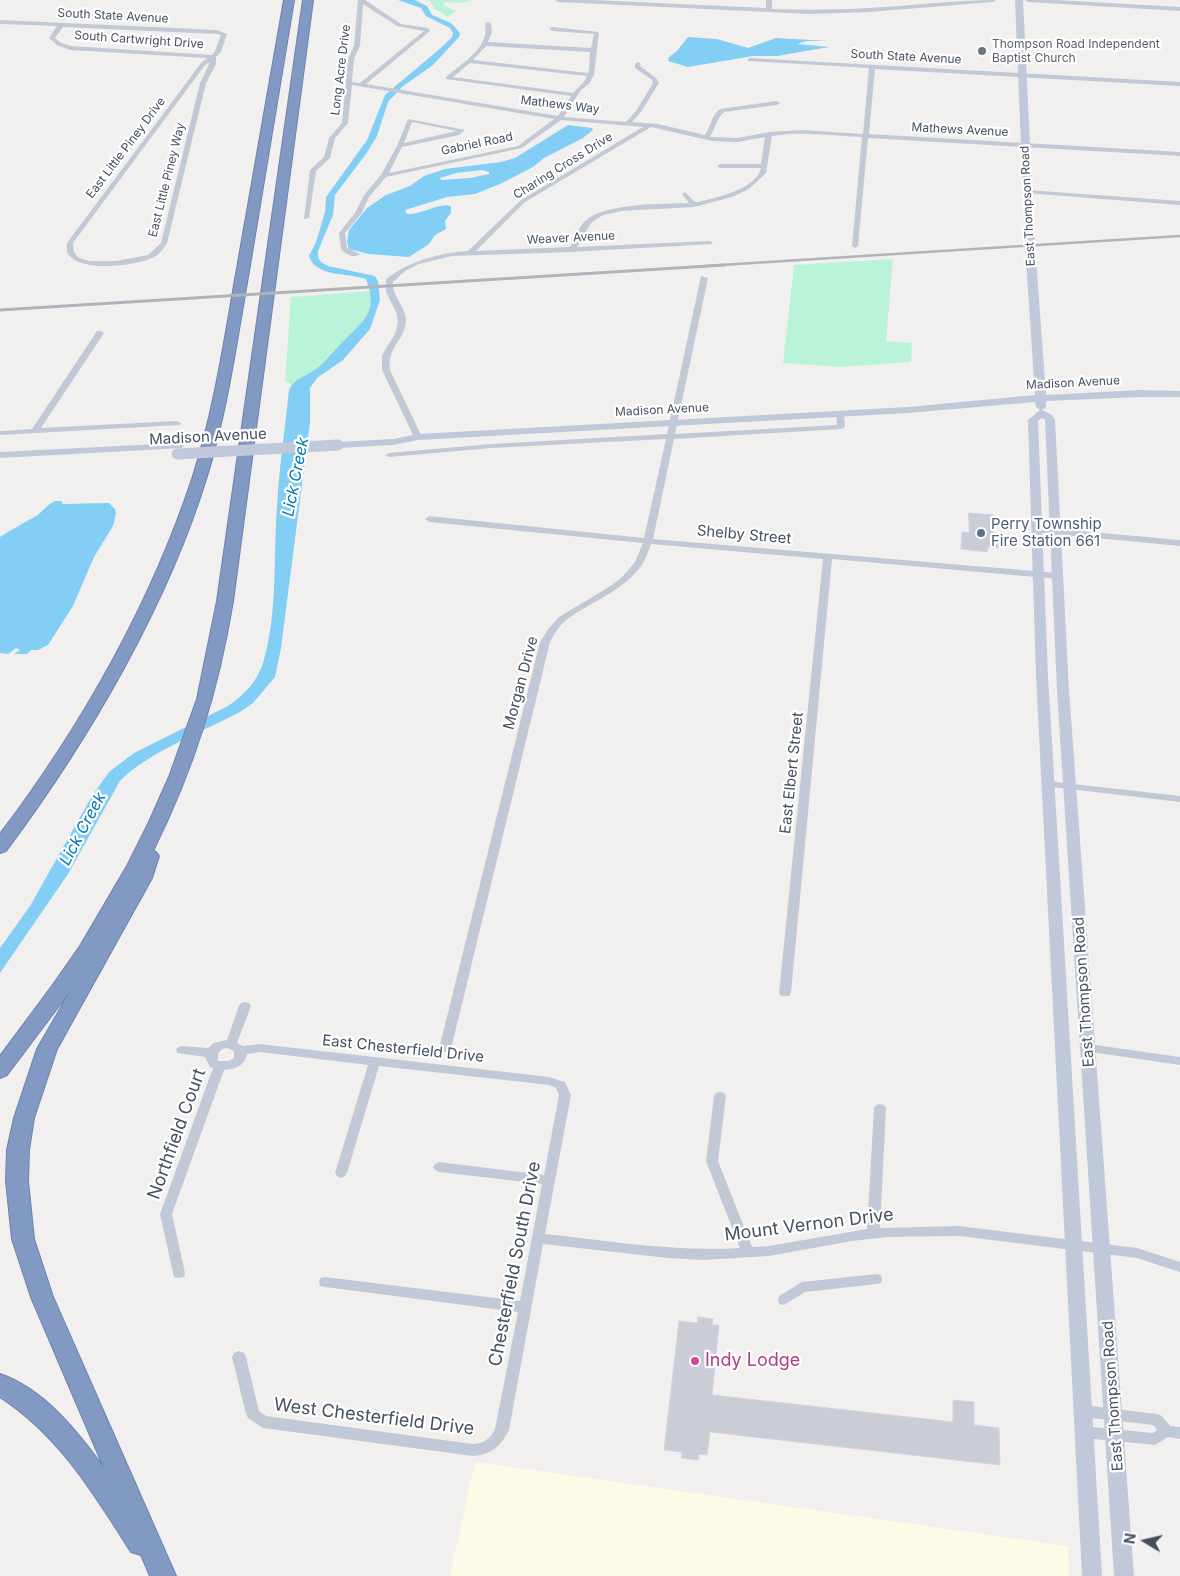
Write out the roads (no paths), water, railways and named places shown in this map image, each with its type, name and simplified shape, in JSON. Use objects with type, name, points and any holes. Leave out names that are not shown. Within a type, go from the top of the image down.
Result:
[{"type":"highway","points":[[0,847],[71,743],[120,660],[163,573],[196,489],[208,451],[221,396],[289,0]]},
{"type":"highway","points":[[162,1576],[42,1297],[23,1239],[17,1181],[18,1150],[24,1118],[38,1073],[55,1034],[144,878],[160,820],[183,762],[206,693],[218,644],[233,544],[308,0]]},
{"type":"highway","points":[[0,1070],[46,1009],[88,948],[160,820]]},
{"type":"highway","points":[[0,1384],[35,1408],[65,1435],[84,1459],[162,1576]]},
{"type":"main road","name":"East Thompson Road","points":[[1019,0],[1025,145],[1041,406],[1050,420],[1069,787],[1103,1249],[1124,1576]]},
{"type":"main road","name":"Madison Avenue","points":[[1041,406],[1121,394],[1180,394]]},
{"type":"main road","name":"Madison Avenue","points":[[0,464],[178,450],[338,441],[393,442],[418,437],[908,410],[959,411],[1180,398]]},
{"type":"main road","name":"East Thompson Road","points":[[1041,406],[1033,420],[1047,784],[1062,1042],[1079,1245],[1082,1411],[1092,1576]]},
{"type":"main road","name":"Madison Avenue","points":[[0,455],[178,450]]},
{"type":"main road","points":[[1062,1042],[1088,1048]]},
{"type":"street","points":[[361,0],[399,25],[427,30],[362,84]]},
{"type":"street","name":"Long Acre Drive","points":[[306,218],[313,170],[327,158],[332,138],[345,125],[351,59],[358,46],[361,0]]},
{"type":"street","points":[[558,0],[769,10],[854,11],[954,1],[992,0]]},
{"type":"street","points":[[769,0],[769,10]]},
{"type":"street","points":[[1028,0],[1180,9]]},
{"type":"street","name":"South State Avenue","points":[[0,22],[217,32],[224,34]]},
{"type":"street","points":[[488,24],[490,34],[486,44],[448,78],[574,96]]},
{"type":"street","name":"South Cartwright Drive","points":[[61,25],[52,38],[59,44],[70,48],[213,57]]},
{"type":"street","points":[[468,60],[591,74],[597,33],[552,29]]},
{"type":"street","name":"East Little Piney Way","points":[[75,257],[93,263],[122,264],[141,259],[160,249],[164,243],[202,87],[214,63],[213,57],[218,52],[224,34]]},
{"type":"street","points":[[486,44],[593,50]]},
{"type":"street","name":"East Little Piney Drive","points":[[75,257],[69,250],[70,243],[203,64],[213,57]]},
{"type":"street","name":"South State Avenue","points":[[750,60],[1180,84]]},
{"type":"street","points":[[628,123],[638,112],[656,83],[654,79],[638,67],[638,64]]},
{"type":"street","points":[[855,246],[872,66]]},
{"type":"street","name":"Gabriel Road","points":[[384,176],[520,146],[560,118],[574,96],[587,83],[591,74]]},
{"type":"street","name":"Mathews Way","points":[[349,83],[560,118],[651,125],[706,138],[734,140],[769,134]]},
{"type":"street","points":[[186,88],[202,87]]},
{"type":"street","points":[[706,138],[713,126],[716,115],[722,110],[777,103]]},
{"type":"street","points":[[357,254],[349,253],[344,249],[342,233],[358,214],[366,196],[384,176],[400,146],[410,120],[458,128],[462,131],[457,134],[400,146]]},
{"type":"street","name":"Charing Cross Drive","points":[[470,253],[523,201],[651,125]]},
{"type":"street","name":"Mathews Avenue","points":[[769,134],[796,131],[1180,154]]},
{"type":"street","points":[[572,250],[588,222],[601,214],[622,209],[694,205],[721,199],[743,191],[759,179],[764,166],[769,134]]},
{"type":"street","points":[[720,166],[764,166]]},
{"type":"street","points":[[1028,192],[1180,203]]},
{"type":"street","points":[[685,194],[694,205]]},
{"type":"street","name":"Weaver Avenue","points":[[418,437],[385,366],[386,354],[400,330],[402,320],[388,287],[389,281],[403,270],[434,258],[470,253],[572,250],[710,242]]},
{"type":"street","name":"Morgan Drive","points":[[445,1048],[545,642],[552,630],[562,619],[615,587],[639,563],[648,540],[704,278]]},
{"type":"street","points":[[35,431],[100,333]]},
{"type":"street","name":"Madison Avenue","points":[[389,455],[492,446],[841,427],[840,414]]},
{"type":"street","points":[[0,433],[177,423]]},
{"type":"street","name":"Shelby Street","points":[[429,519],[1058,576]]},
{"type":"street","points":[[1036,530],[1180,543]]},
{"type":"street","name":"East Elbert Street","points":[[785,993],[828,556]]},
{"type":"street","points":[[1047,784],[1180,799]]},
{"type":"street","name":"Northfield Court","points":[[236,1047],[218,1046],[211,1053],[212,1062],[220,1066],[236,1064],[240,1059],[236,1047],[245,1006]]},
{"type":"street","name":"East Chesterfield Drive","points":[[236,1047],[260,1048],[550,1081],[561,1086]]},
{"type":"street","points":[[1088,1048],[1180,1061]]},
{"type":"street","points":[[182,1050],[211,1053]]},
{"type":"street","points":[[341,1172],[375,1061]]},
{"type":"street","name":"Northfield Court","points":[[179,1273],[166,1214],[220,1066]]},
{"type":"street","name":"Chesterfield South Drive","points":[[491,1446],[498,1440],[502,1430],[566,1095],[561,1086]]},
{"type":"street","points":[[720,1096],[712,1161],[748,1253]]},
{"type":"street","points":[[873,1233],[880,1108]]},
{"type":"street","points":[[439,1167],[549,1180]]},
{"type":"street","name":"Mount Vernon Drive","points":[[538,1238],[668,1253],[704,1255],[748,1253],[873,1233],[916,1230],[959,1231],[1147,1255],[1180,1267]]},
{"type":"street","points":[[784,1300],[802,1287],[876,1279]]},
{"type":"street","points":[[325,1282],[524,1307]]},
{"type":"street","name":"West Chesterfield Drive","points":[[239,1357],[253,1414],[263,1422],[473,1450],[481,1450],[491,1446]]},
{"type":"street","points":[[1082,1411],[1157,1420],[1173,1432]]},
{"type":"street","points":[[1083,1432],[1155,1438],[1173,1432]]},
{"type":"water","name":"Lick Creek","points":[[398,0],[415,0],[427,6],[432,15],[451,23],[460,33],[459,37],[433,65],[402,87],[388,102],[377,136],[335,195],[333,215],[318,251],[318,256],[323,264],[375,276],[378,281],[380,300],[370,329],[343,360],[317,378],[310,388],[310,422],[281,648],[275,677],[253,703],[240,712],[160,752],[131,771],[120,781],[68,874],[0,973],[0,948],[30,906],[92,796],[109,772],[134,753],[228,706],[249,688],[263,663],[268,644],[273,605],[278,492],[289,390],[296,381],[320,366],[366,318],[371,302],[366,279],[325,271],[312,263],[309,256],[316,242],[325,212],[326,197],[367,140],[385,95],[443,46],[452,37],[453,33],[450,28],[426,16],[421,8]]},
{"type":"water","points":[[688,37],[717,39],[748,48],[776,38],[829,41],[806,41],[797,44],[829,47],[777,56],[753,56],[688,67],[668,61],[669,57],[677,51]]},
{"type":"water","points":[[568,125],[592,128],[593,130],[583,138],[500,184],[475,194],[447,197],[405,210],[407,214],[412,214],[441,206],[451,206],[451,213],[445,221],[446,229],[435,235],[429,244],[409,257],[369,254],[349,249],[347,242],[349,230],[367,208],[386,195],[410,186],[424,176],[445,169],[501,162],[515,158]],"holes":[[[482,170],[489,172],[489,174],[470,178],[441,180],[440,178],[456,173]]]},
{"type":"water","points":[[61,501],[63,504],[109,503],[115,509],[116,514],[113,526],[94,557],[73,606],[48,645],[38,650],[31,650],[27,654],[14,654],[20,650],[16,648],[8,654],[0,653],[0,537],[41,513],[49,504]]},
{"type":"railway","points":[[705,266],[1180,236]]},
{"type":"railway","points":[[0,310],[725,265]]},
{"type":"place","name":"Thompson Road Independent Baptist Church","points":[[982,51]]},
{"type":"place","name":"Perry Township Fire Station 661","points":[[981,533]]},
{"type":"place","name":"Indy Lodge","points":[[695,1361]]}]
